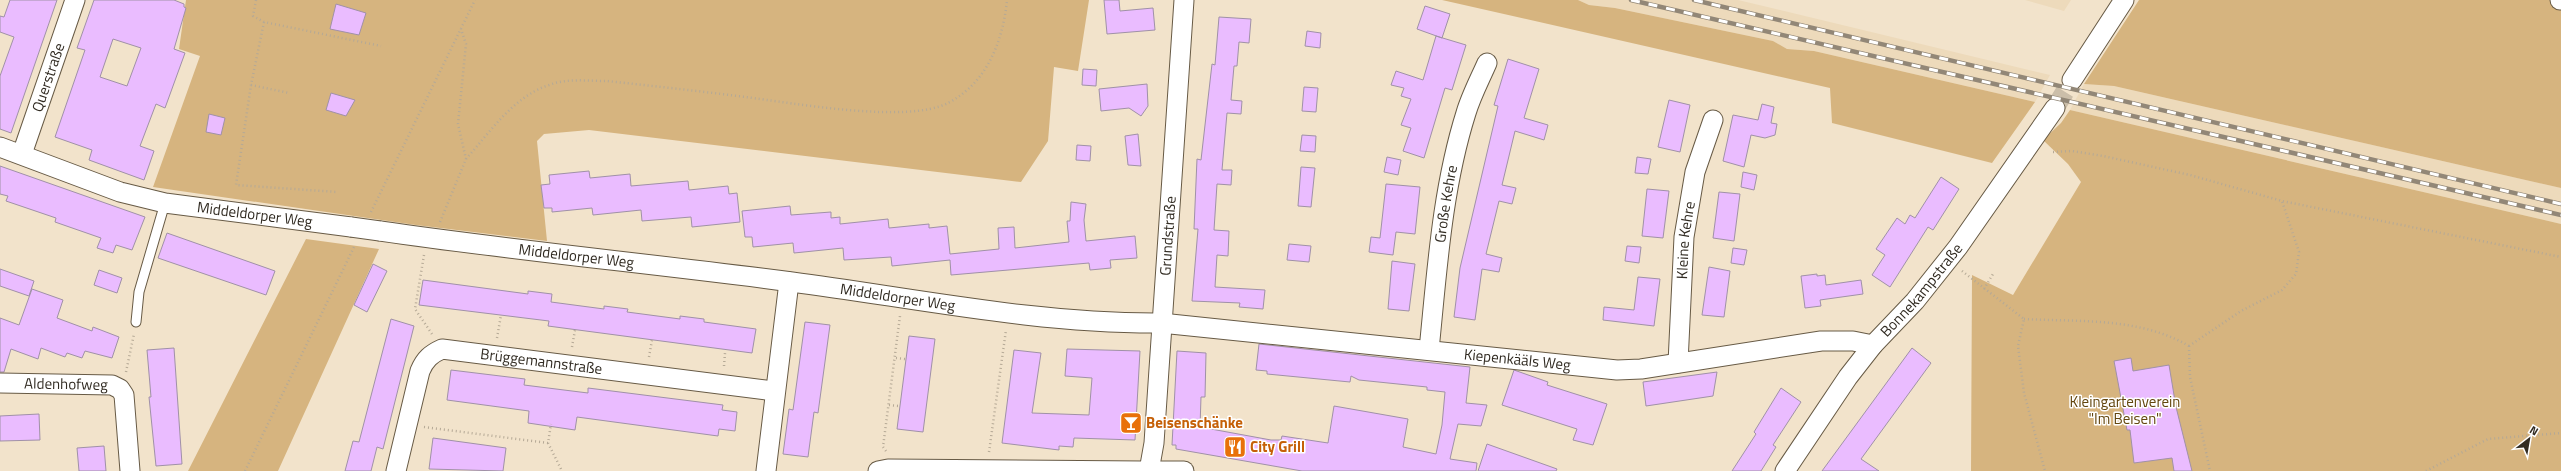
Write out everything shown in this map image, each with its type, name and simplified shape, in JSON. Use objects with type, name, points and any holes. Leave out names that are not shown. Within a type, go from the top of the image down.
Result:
[{"type":"street","name":"Querstraße","points":[[22,154],[75,0]]},
{"type":"street","name":"Grundstraße","points":[[1149,471],[1154,443],[1184,0]]},
{"type":"street","points":[[2072,80],[2124,0]]},
{"type":"street","name":"Große Kehre","points":[[1429,350],[1438,261],[1454,160],[1466,112],[1488,63]]},
{"type":"street","name":"Bonnekampstraße","points":[[1785,471],[1848,377],[1873,346],[1915,301],[1947,260],[2055,108]]},
{"type":"street","name":"Kleine Kehre","points":[[1678,363],[1684,237],[1695,172],[1713,120]]},
{"type":"street","name":"Middeldorper Weg","points":[[0,147],[120,192],[165,203],[353,235],[374,224],[430,238],[790,282],[1009,312],[1089,320],[1161,323]]},
{"type":"street","points":[[766,471],[774,391],[790,282]]},
{"type":"street","name":"Kiepenkääls Weg","points":[[1161,323],[1617,370],[1641,369],[1821,341],[1853,341],[1873,346]]},
{"type":"street","points":[[396,471],[406,425],[424,362],[432,354],[442,349]]},
{"type":"street","name":"Brüggemannstraße","points":[[442,349],[774,391]]},
{"type":"street","name":"Aldenhofweg","points":[[0,383],[112,385],[120,389],[124,395],[130,471]]},
{"type":"street","points":[[883,470],[986,471],[1052,469],[1142,471]]},
{"type":"street","points":[[1154,471],[1184,471]]},
{"type":"lane","points":[[136,322],[139,292],[165,203]]},
{"type":"path","points":[[256,0],[253,16],[264,22],[381,46]]},
{"type":"path","points":[[374,224],[461,28],[475,0]]},
{"type":"path","points":[[442,349],[415,309],[430,238],[466,159],[499,121],[525,96],[550,84],[577,80],[607,81],[825,107],[910,113],[929,110],[960,96],[985,70],[1001,37],[1007,0]]},
{"type":"path","points":[[264,22],[251,85],[236,185],[337,192]]},
{"type":"path","points":[[461,28],[466,44],[458,124],[466,159]]},
{"type":"path","points":[[251,85],[289,93]]},
{"type":"path","points":[[2053,152],[2072,151],[2103,156],[2197,177],[2282,201],[2561,257]]},
{"type":"path","points":[[2189,346],[2241,311],[2282,290],[2296,274],[2299,252],[2282,201]]},
{"type":"path","points":[[245,471],[353,235]]},
{"type":"path","points":[[1947,260],[2024,319],[2131,324],[2156,331],[2189,346]]},
{"type":"path","points":[[1984,289],[1993,274]]},
{"type":"path","points":[[883,470],[887,452],[883,447],[903,297]]},
{"type":"path","points":[[986,471],[1009,312]]},
{"type":"path","points":[[494,356],[501,315]]},
{"type":"path","points":[[2024,319],[2018,346],[2024,393],[2045,471]]},
{"type":"path","points":[[120,389],[127,369],[136,322]]},
{"type":"path","points":[[2189,346],[2190,377],[2210,471]]},
{"type":"path","points":[[896,358],[905,359]]},
{"type":"path","points":[[889,405],[898,406]]},
{"type":"path","points":[[551,424],[548,443],[562,471]]},
{"type":"path","points":[[406,425],[548,443]]},
{"type":"path","points":[[2426,471],[2488,439],[2561,434]]},
{"type":"shaded area","points":[[1578,0],[1738,0],[2050,75],[2035,102],[1814,51],[1787,49],[1773,41],[1615,8],[1589,5]]},
{"type":"shaded area","points":[[2025,0],[2071,0],[2064,11]]},
{"type":"shaded area","points":[[2084,84],[2114,86],[2561,188],[2561,224],[2070,110]]},
{"type":"green space","points":[[186,0],[1089,0],[1078,71],[1054,67],[1048,141],[1021,182],[589,130],[544,134],[537,141],[547,241],[416,225],[153,187],[200,56],[179,49]]},
{"type":"green space","points":[[1442,0],[1578,0],[1589,5],[1615,8],[1773,41],[1787,49],[1814,51],[2035,102],[1992,163],[1832,123],[1830,88]]},
{"type":"green space","points":[[2139,0],[2561,0],[2561,188],[2114,86],[2084,84]]},
{"type":"green space","name":"Kleingartenverein \"Im Beisen\"","points":[[2070,110],[2561,224],[2561,471],[1971,471],[1972,275],[2013,295],[2081,182],[2068,164],[2043,140],[2061,123]]},
{"type":"green space","points":[[306,239],[379,249],[278,471],[188,471]]},
{"type":"building","points":[[10,0],[57,0],[11,133],[0,129],[0,76],[14,37],[0,32],[0,16],[4,17]]},
{"type":"building","points":[[94,0],[174,0],[184,4],[184,7],[186,8],[174,49],[185,53],[165,108],[156,104],[140,146],[154,151],[144,180],[89,160],[92,150],[55,137],[85,50],[77,48]],"holes":[[[113,39],[141,48],[127,86],[100,77]]]},
{"type":"building","points":[[1104,0],[1119,0],[1120,11],[1153,8],[1155,30],[1107,34]]},
{"type":"building","points":[[336,4],[366,13],[359,35],[330,29]]},
{"type":"building","points":[[1425,6],[1450,14],[1442,38],[1417,29]]},
{"type":"building","points":[[1219,17],[1251,19],[1249,43],[1239,42],[1237,66],[1234,66],[1231,100],[1242,101],[1241,114],[1227,113],[1222,170],[1232,170],[1231,185],[1217,184],[1214,230],[1229,231],[1228,256],[1217,255],[1215,287],[1265,290],[1263,309],[1239,307],[1240,303],[1192,301],[1198,229],[1194,229],[1197,159],[1201,160],[1212,64],[1215,65]]},
{"type":"building","points":[[1307,31],[1321,33],[1320,48],[1305,46]]},
{"type":"building","points":[[1436,36],[1466,45],[1452,90],[1445,88],[1424,158],[1403,151],[1411,128],[1401,125],[1411,99],[1401,96],[1404,88],[1391,85],[1396,71],[1423,80]]},
{"type":"building","points":[[1508,59],[1539,69],[1524,118],[1548,125],[1544,140],[1515,131],[1502,185],[1516,188],[1512,204],[1499,201],[1486,254],[1502,258],[1499,272],[1482,269],[1475,320],[1454,317],[1460,268],[1498,106],[1494,105]]},
{"type":"building","points":[[1083,69],[1097,70],[1096,86],[1082,85]]},
{"type":"building","points":[[1147,84],[1148,106],[1141,116],[1129,108],[1101,111],[1099,89]]},
{"type":"building","points":[[1304,87],[1318,88],[1316,112],[1302,111]]},
{"type":"building","points":[[331,93],[355,100],[346,116],[326,110]]},
{"type":"building","points":[[1669,100],[1690,105],[1680,152],[1658,147]]},
{"type":"building","points":[[1762,104],[1774,107],[1771,123],[1777,124],[1775,135],[1765,138],[1751,135],[1744,167],[1723,161],[1733,115],[1758,120]]},
{"type":"building","points":[[209,114],[225,118],[221,135],[206,132]]},
{"type":"building","points":[[1138,134],[1141,166],[1128,165],[1125,136]]},
{"type":"building","points":[[1302,135],[1316,136],[1315,152],[1300,151]]},
{"type":"building","points":[[1077,145],[1091,146],[1090,161],[1076,160]]},
{"type":"building","points":[[1387,157],[1401,160],[1398,175],[1384,172]]},
{"type":"building","points":[[1637,157],[1651,159],[1648,174],[1635,173]]},
{"type":"building","points":[[0,166],[145,217],[132,250],[116,245],[113,253],[97,248],[101,238],[55,222],[56,218],[6,201],[8,196],[0,194]]},
{"type":"building","points":[[1301,167],[1315,168],[1311,207],[1298,206]]},
{"type":"building","points":[[589,171],[590,178],[630,174],[631,186],[688,181],[689,190],[728,186],[729,194],[737,193],[740,222],[692,227],[691,217],[642,221],[641,210],[593,215],[592,208],[552,212],[552,208],[544,208],[541,185],[550,184],[549,175]]},
{"type":"building","points":[[1743,172],[1757,175],[1754,190],[1741,187]]},
{"type":"building","points":[[1941,177],[1959,189],[1933,230],[1928,227],[1890,287],[1872,275],[1885,255],[1876,249],[1897,218],[1905,224],[1910,215],[1915,218]]},
{"type":"building","points":[[1386,184],[1420,187],[1415,234],[1396,232],[1393,255],[1369,252],[1371,237],[1380,238]]},
{"type":"building","points":[[1647,189],[1669,191],[1663,238],[1642,236]]},
{"type":"building","points":[[1719,192],[1740,194],[1734,241],[1713,238]]},
{"type":"building","points":[[1071,202],[1086,204],[1084,220],[1086,241],[1135,236],[1137,258],[1110,260],[1111,268],[1090,270],[1089,263],[951,275],[950,260],[892,266],[891,257],[844,260],[843,248],[794,253],[793,243],[753,247],[752,237],[745,237],[742,211],[790,206],[791,215],[831,212],[831,218],[840,217],[840,224],[888,219],[889,228],[929,224],[929,228],[947,226],[950,254],[999,249],[998,228],[1014,227],[1015,248],[1069,242],[1067,221],[1070,221]]},
{"type":"building","points":[[167,233],[275,271],[266,295],[158,258]]},
{"type":"building","points":[[1289,244],[1311,246],[1309,262],[1287,260]]},
{"type":"building","points":[[1627,246],[1641,247],[1639,263],[1625,261]]},
{"type":"building","points":[[1733,248],[1747,250],[1744,265],[1731,263]]},
{"type":"building","points":[[1392,261],[1415,264],[1409,311],[1388,309]]},
{"type":"building","points":[[373,264],[387,271],[367,312],[354,305]]},
{"type":"building","points":[[1709,267],[1730,271],[1724,317],[1702,315]]},
{"type":"building","points":[[0,269],[34,281],[29,296],[0,286]]},
{"type":"building","points":[[99,270],[122,278],[117,293],[94,285]]},
{"type":"building","points":[[1817,274],[1817,276],[1825,275],[1826,285],[1861,280],[1863,294],[1820,300],[1821,306],[1805,308],[1801,276]]},
{"type":"building","points":[[1638,277],[1660,279],[1654,326],[1603,320],[1604,307],[1634,310]]},
{"type":"building","points":[[423,280],[528,294],[528,291],[552,294],[551,302],[604,309],[604,306],[628,309],[627,312],[680,319],[680,316],[704,319],[704,322],[756,329],[752,353],[548,326],[549,321],[419,305]]},
{"type":"building","points":[[32,289],[63,300],[57,318],[92,331],[93,327],[119,337],[112,358],[85,351],[82,358],[67,353],[65,357],[41,348],[38,359],[11,349],[4,372],[0,372],[0,318],[19,325]]},
{"type":"building","points":[[391,319],[414,326],[383,449],[377,447],[371,471],[345,471],[353,441],[359,442]]},
{"type":"building","points":[[805,322],[830,325],[818,413],[814,412],[808,457],[783,454],[789,409],[793,410]]},
{"type":"building","points":[[909,336],[935,339],[923,432],[897,429]]},
{"type":"building","points":[[1259,344],[1470,367],[1466,403],[1487,405],[1481,426],[1458,424],[1450,459],[1477,463],[1476,471],[1302,471],[1176,449],[1176,445],[1172,445],[1177,351],[1206,353],[1205,397],[1201,397],[1200,427],[1271,440],[1281,440],[1282,436],[1328,443],[1334,406],[1408,419],[1403,447],[1436,454],[1442,425],[1445,392],[1427,390],[1427,387],[1359,380],[1351,376],[1350,382],[1267,374],[1267,371],[1256,370]]},
{"type":"building","points":[[174,348],[182,464],[156,466],[149,397],[151,397],[147,350]]},
{"type":"building","points":[[1912,348],[1931,363],[1861,459],[1879,471],[1822,471]]},
{"type":"building","points":[[1067,349],[1140,351],[1135,440],[1074,438],[1073,447],[1059,446],[1059,450],[1002,443],[1014,350],[1041,353],[1032,413],[1089,415],[1092,378],[1065,376]]},
{"type":"building","points":[[2131,358],[2133,371],[2169,365],[2176,407],[2192,471],[2174,471],[2172,458],[2134,463],[2130,430],[2127,430],[2114,361]]},
{"type":"building","points":[[451,370],[525,379],[524,385],[588,393],[588,388],[723,405],[722,410],[737,412],[735,431],[719,429],[718,436],[577,417],[575,430],[528,423],[529,411],[447,400]]},
{"type":"building","points":[[1514,370],[1548,382],[1547,385],[1607,404],[1593,445],[1573,440],[1577,429],[1502,405]]},
{"type":"building","points":[[1717,372],[1713,396],[1646,406],[1643,382]]},
{"type":"building","points":[[1781,388],[1801,402],[1773,445],[1776,447],[1761,471],[1732,471],[1756,434],[1754,432]]},
{"type":"building","points":[[39,414],[40,440],[0,441],[0,416]]},
{"type":"building","points":[[433,438],[506,448],[503,471],[429,469]]},
{"type":"building","points":[[1487,444],[1557,469],[1556,471],[1478,471]]},
{"type":"building","points":[[104,446],[106,471],[79,471],[77,448]]},
{"type":"tunnel","points":[[2055,108],[2072,80]]},
{"type":"railway","points":[[1631,0],[2561,215]]},
{"type":"railway","points":[[1694,0],[2561,204]]},
{"type":"place","name":"Beisenschänke","points":[[1131,423]]},
{"type":"place","name":"City Grill","points":[[1235,447]]}]
